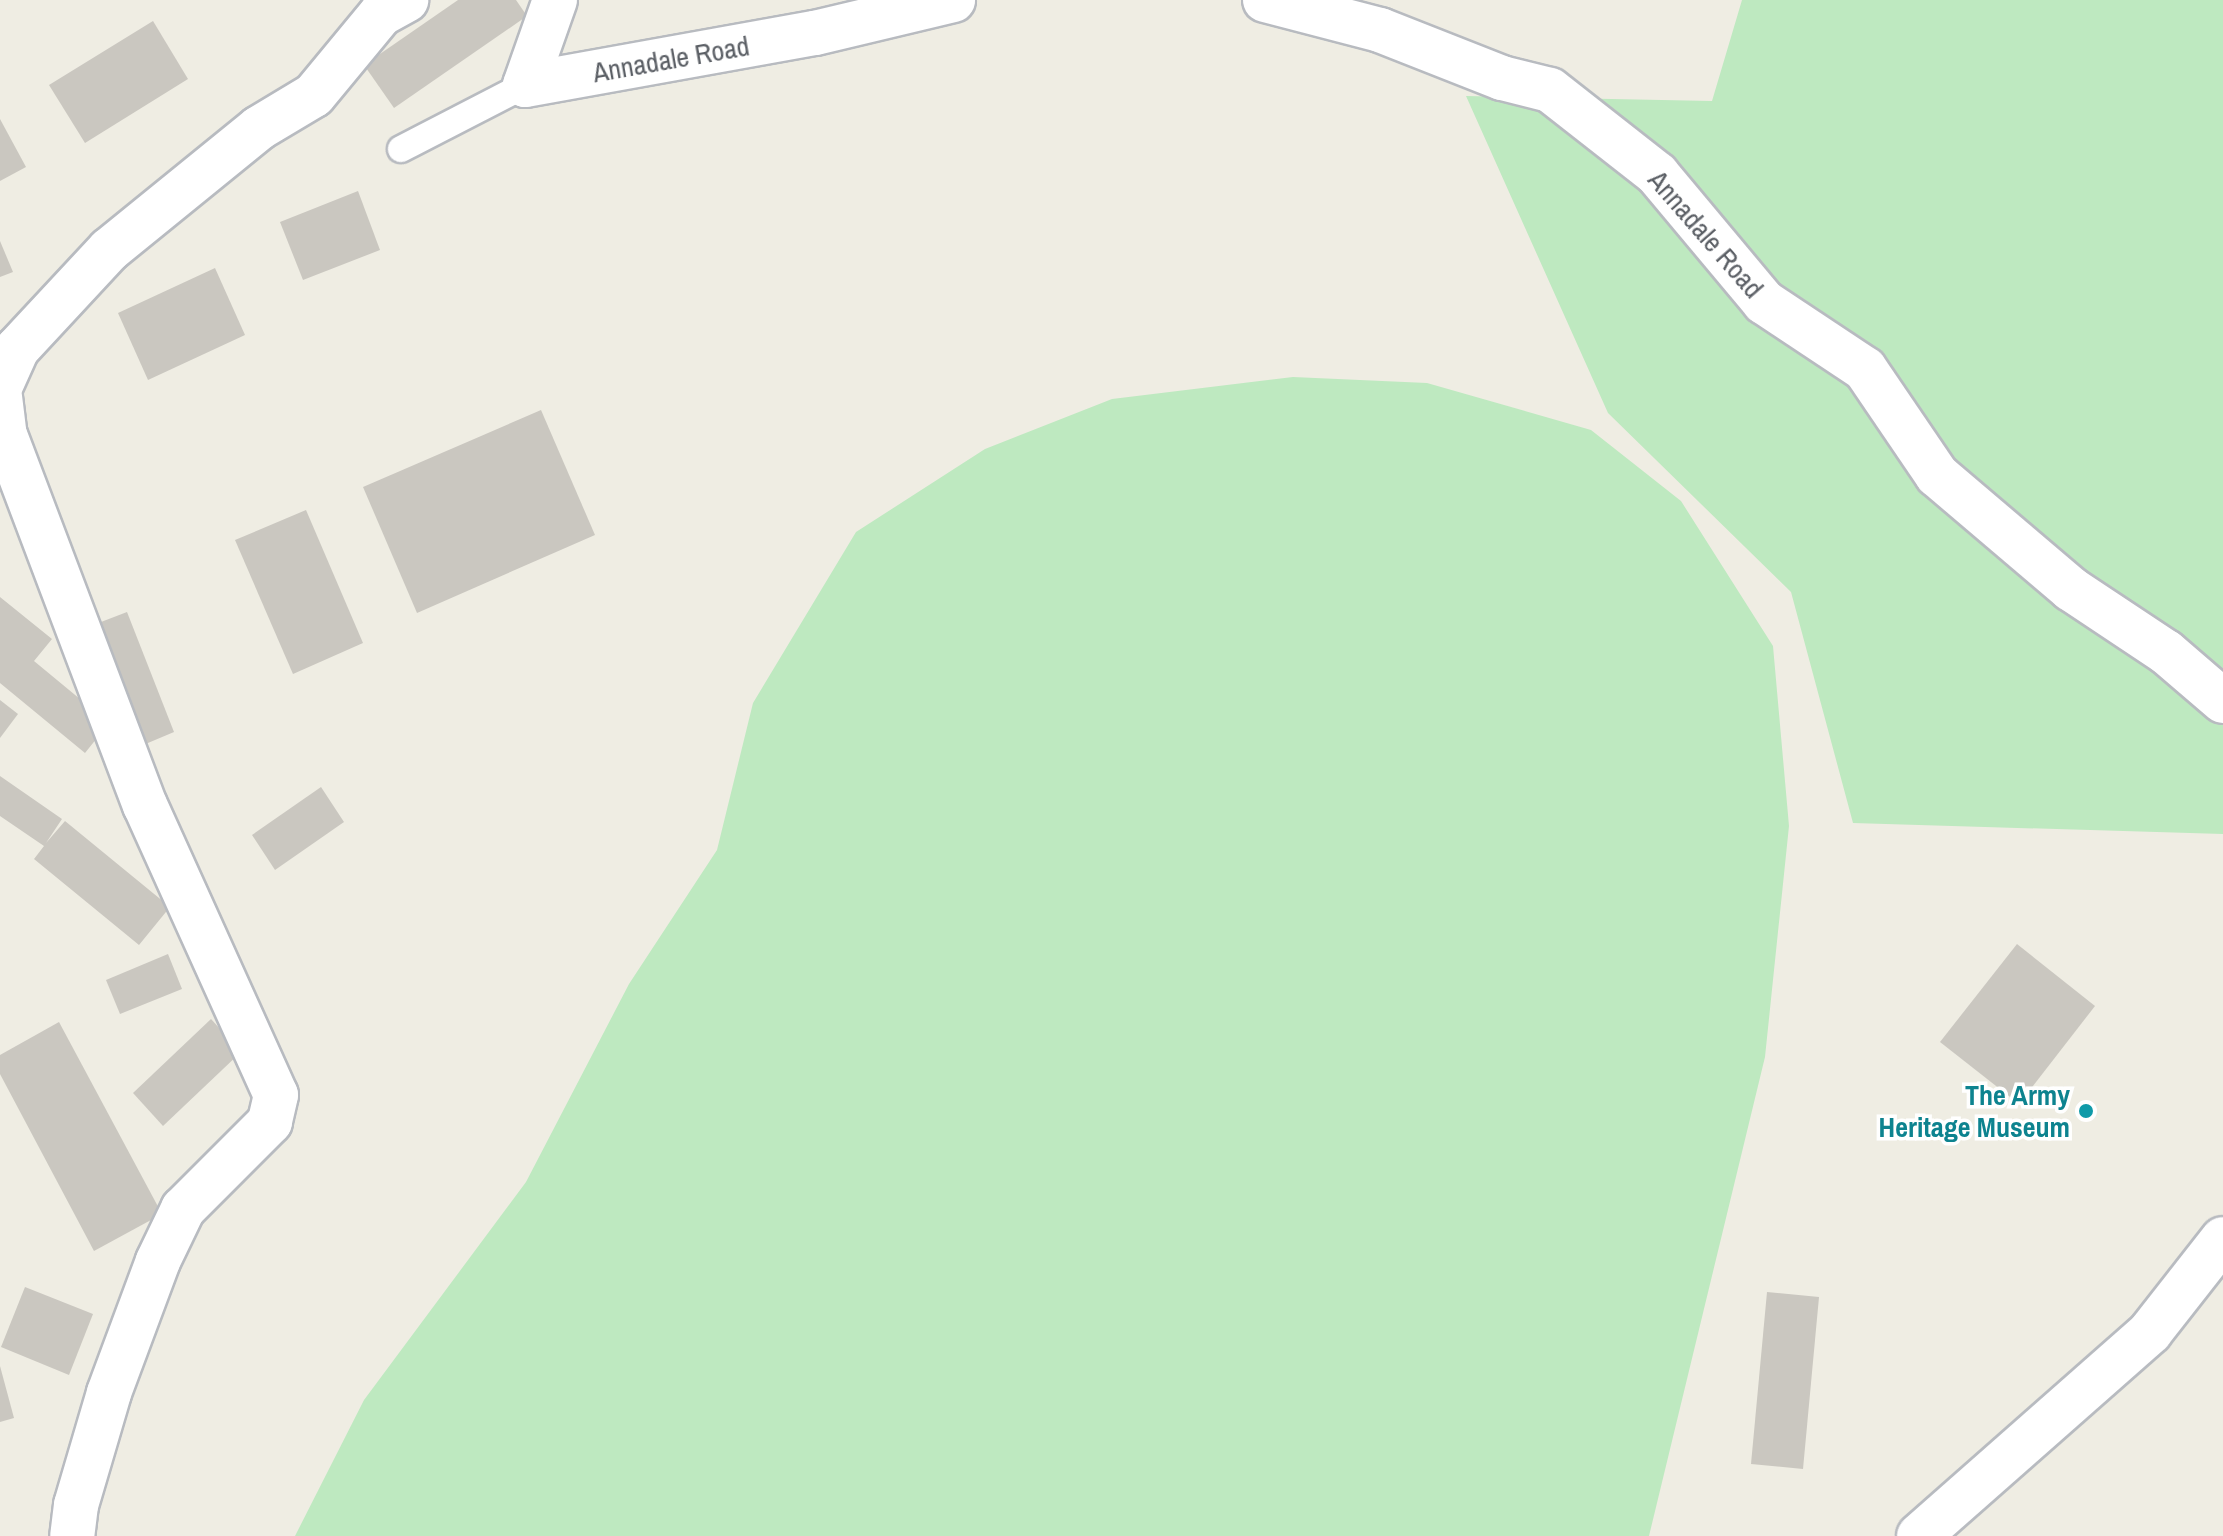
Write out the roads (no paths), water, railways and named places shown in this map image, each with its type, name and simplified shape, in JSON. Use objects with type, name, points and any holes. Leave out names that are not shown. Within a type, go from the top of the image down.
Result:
[{"type":"street","points":[[0,387],[17,349],[109,250],[259,128],[314,95],[381,14],[406,0]]},
{"type":"street","points":[[525,85],[555,0]]},
{"type":"street","name":"Annadale Road","points":[[525,85],[815,33],[953,0]]},
{"type":"street","name":"Annadale Road","points":[[1265,0],[1380,30],[1502,78],[1550,90],[1657,174],[1764,302],[1865,369],[1937,475],[2071,589],[2166,652],[2223,701]]},
{"type":"street","points":[[0,397],[5,435],[145,805],[276,1095],[270,1122],[183,1209],[158,1261],[109,1393],[76,1505],[72,1536]]},
{"type":"street","points":[[1919,1536],[2150,1332],[2223,1239]]},
{"type":"lane","name":"Annadale Road","points":[[401,149],[525,85]]},
{"type":"place","name":"The Army Heritage Museum","points":[[2086,1111]]}]
